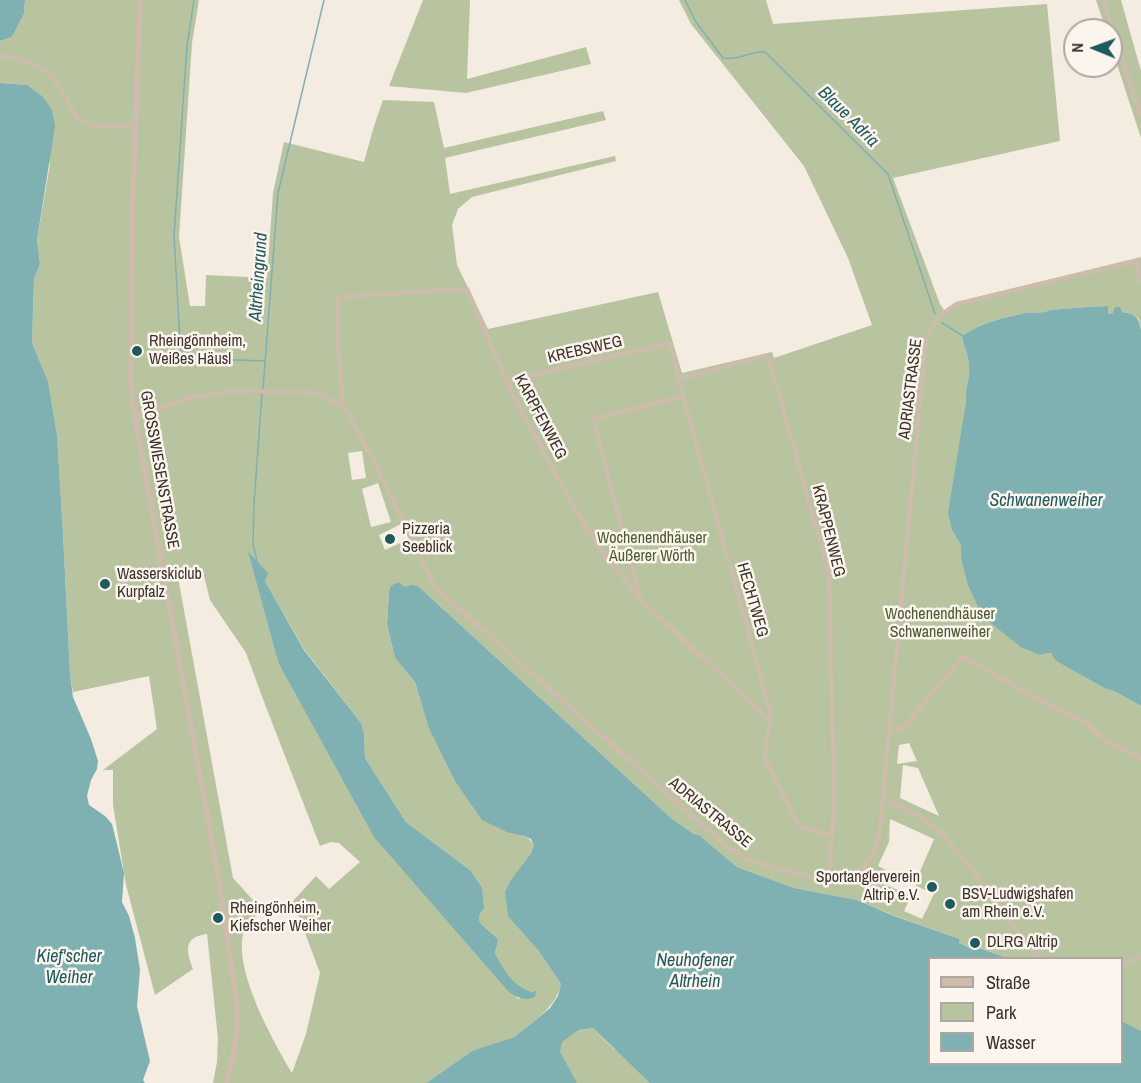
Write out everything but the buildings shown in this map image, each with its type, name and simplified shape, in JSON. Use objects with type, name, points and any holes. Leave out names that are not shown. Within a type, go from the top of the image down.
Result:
[{"type":"street","name":"GROSSWIESENSTRASSE","points":[[140,0],[135,127],[131,381],[134,417],[212,841],[237,1004],[237,1035],[227,1083]]},
{"type":"street","points":[[1103,0],[1141,116]]},
{"type":"street","points":[[0,56],[28,61],[53,78],[78,120],[95,126],[135,127]]},
{"type":"street","points":[[1138,260],[1141,282]]},
{"type":"street","name":"ADRIASTRASSE","points":[[134,417],[193,397],[232,391],[302,392],[315,393],[328,398],[348,413],[435,586],[734,852],[768,866],[829,881],[842,880],[854,876],[866,866],[879,838],[926,338],[933,324],[957,304],[1138,260]]},
{"type":"street","name":"KARPFENWEG","points":[[343,408],[338,344],[338,297],[467,289],[519,406],[590,535],[640,599],[770,720]]},
{"type":"street","name":"HECHTWEG","points":[[670,343],[770,711],[765,757],[802,827],[832,836]]},
{"type":"street","name":"KREBSWEG","points":[[507,381],[670,343]]},
{"type":"street","name":"KRAPPENWEG","points":[[679,379],[765,356],[769,358],[829,574],[834,802],[829,881]]},
{"type":"street","points":[[640,599],[593,419],[683,396]]},
{"type":"street","points":[[890,728],[902,729],[963,657],[1051,706],[1086,722],[1107,742],[1141,759]]},
{"type":"street","points":[[883,799],[916,814],[941,833],[1039,957]]},
{"type":"street","points":[[1123,965],[1141,956]]},
{"type":"green space","points":[[25,0],[199,0],[192,43],[179,237],[190,306],[205,306],[206,275],[267,278],[273,193],[284,142],[364,162],[383,100],[434,102],[444,148],[603,111],[606,120],[445,158],[450,194],[615,156],[616,161],[472,197],[458,209],[452,225],[457,265],[488,329],[658,292],[682,373],[772,352],[774,358],[872,325],[848,258],[804,166],[691,24],[679,0],[766,0],[773,24],[1047,4],[1060,141],[893,178],[944,310],[957,302],[1141,257],[1141,330],[1137,317],[1122,312],[1110,314],[1107,306],[1027,313],[985,324],[963,336],[969,372],[952,530],[961,545],[961,558],[1046,653],[1051,653],[1055,660],[1141,706],[1141,1031],[1123,1022],[1123,957],[1004,957],[978,947],[976,950],[959,943],[960,939],[857,900],[794,888],[737,867],[699,835],[672,819],[418,586],[389,591],[387,624],[395,658],[415,682],[428,726],[509,833],[527,838],[534,846],[530,855],[538,950],[561,984],[550,1006],[520,1034],[563,1041],[579,1030],[593,1028],[615,1050],[827,1083],[543,1083],[472,1051],[426,1083],[213,1083],[218,1039],[207,934],[194,938],[188,946],[193,969],[155,995],[126,885],[113,805],[113,770],[103,770],[157,729],[149,676],[73,692],[70,674],[57,435],[48,381],[32,343],[34,279],[40,264],[37,240],[50,164],[27,85],[0,83],[0,41],[12,37],[24,14]],"holes":[[[362,451],[366,478],[352,480],[348,453]],[[378,483],[391,522],[371,527],[362,489]],[[401,524],[409,539],[385,550],[379,535]],[[249,552],[267,573],[265,581],[304,649],[361,723],[364,733],[365,758],[406,822],[470,870],[479,920],[498,941],[495,953],[515,982],[520,987],[533,992],[518,999],[278,662]],[[202,568],[210,600],[246,653],[320,846],[331,842],[339,843],[360,862],[329,889],[316,876],[293,901],[320,973],[306,1034],[292,1073],[256,1004],[244,964],[242,946],[244,931],[249,922],[262,910],[233,878],[177,572]],[[909,743],[917,761],[897,764],[899,745]],[[903,765],[918,768],[939,816],[900,798]],[[890,819],[934,839],[915,883],[916,886],[934,894],[922,919],[904,911],[911,896],[880,882],[886,870],[878,866],[889,842]]]},
{"type":"green space","points":[[423,0],[470,0],[467,79],[586,47],[591,64],[466,93],[389,86]]},
{"type":"green space","points":[[1096,0],[1121,0],[1141,71],[1141,138],[1121,78],[1123,18],[1102,18]]},
{"type":"water","points":[[0,0],[25,0],[24,14],[12,37],[0,41]]},
{"type":"water","name":"Kief'scher Weiher","points":[[0,83],[27,85],[43,97],[52,110],[55,126],[37,240],[40,264],[34,279],[32,343],[48,381],[57,435],[73,697],[98,761],[87,796],[89,805],[112,824],[124,873],[122,902],[129,916],[135,938],[140,970],[137,1006],[150,1061],[143,1080],[145,1083],[0,1083]]},
{"type":"water","name":"Schwanenweiher","points":[[1108,306],[1110,314],[1113,313],[1115,307],[1120,307],[1122,312],[1136,316],[1141,330],[1141,706],[1058,662],[1051,653],[1040,655],[1021,647],[983,617],[968,585],[961,558],[961,545],[952,530],[948,513],[969,372],[963,336],[985,324],[1026,313]]},
{"type":"water","points":[[248,551],[268,573],[265,581],[304,650],[361,723],[364,733],[365,758],[406,822],[470,870],[482,888],[484,908],[479,915],[479,920],[497,938],[495,953],[510,977],[526,990],[536,991],[535,997],[521,998],[509,992],[374,837],[278,662]]},
{"type":"water","name":"Neuhofener Altrhein","points":[[398,582],[405,587],[418,586],[672,819],[699,835],[737,867],[794,888],[857,900],[894,916],[960,939],[959,943],[975,950],[977,947],[1004,957],[928,957],[928,1065],[1123,1065],[1123,1022],[1141,1031],[1141,1083],[650,1083],[593,1028],[579,1030],[562,1042],[560,1052],[577,1083],[426,1083],[472,1051],[515,1037],[550,1008],[558,996],[561,984],[538,950],[508,916],[505,892],[534,846],[531,839],[509,833],[482,820],[455,781],[428,726],[415,682],[395,658],[387,624],[391,586]]},
{"type":"waterway","points":[[194,0],[187,46],[174,236],[181,358],[265,361]]},
{"type":"waterway","name":"Altrheingrund","points":[[263,389],[278,193],[324,0]]},
{"type":"waterway","name":"Blaue Adria","points":[[685,0],[696,22],[723,58],[765,52],[888,174],[935,314]]},
{"type":"waterway","name":"Blaue Adria","points":[[942,323],[963,336]]},
{"type":"waterway","name":"Altrheingrund","points":[[257,561],[253,544],[254,503],[262,394]]},
{"type":"place","name":"Rheingönnheim, Weißes Häusl","points":[[137,351]]},
{"type":"place","name":"Pizzeria Seeblick","points":[[390,539]]},
{"type":"place","name":"Wasserskiclub Kurpfalz","points":[[105,584]]},
{"type":"place","name":"Sportanglerverein Altrip e.V.","points":[[932,887]]},
{"type":"place","name":"BSV-Ludwigshafen am Rhein e.V.","points":[[950,904]]},
{"type":"place","name":"Rheingönheim, Kiefscher Weiher","points":[[218,918]]},
{"type":"place","name":"DLRG Altrip","points":[[975,943]]},
{"type":"park label","name":"Wochenendhäuser Äußerer Wörth","points":[[652,548]]},
{"type":"park label","name":"Wochenendhäuser Schwanenweiher","points":[[940,624]]}]
